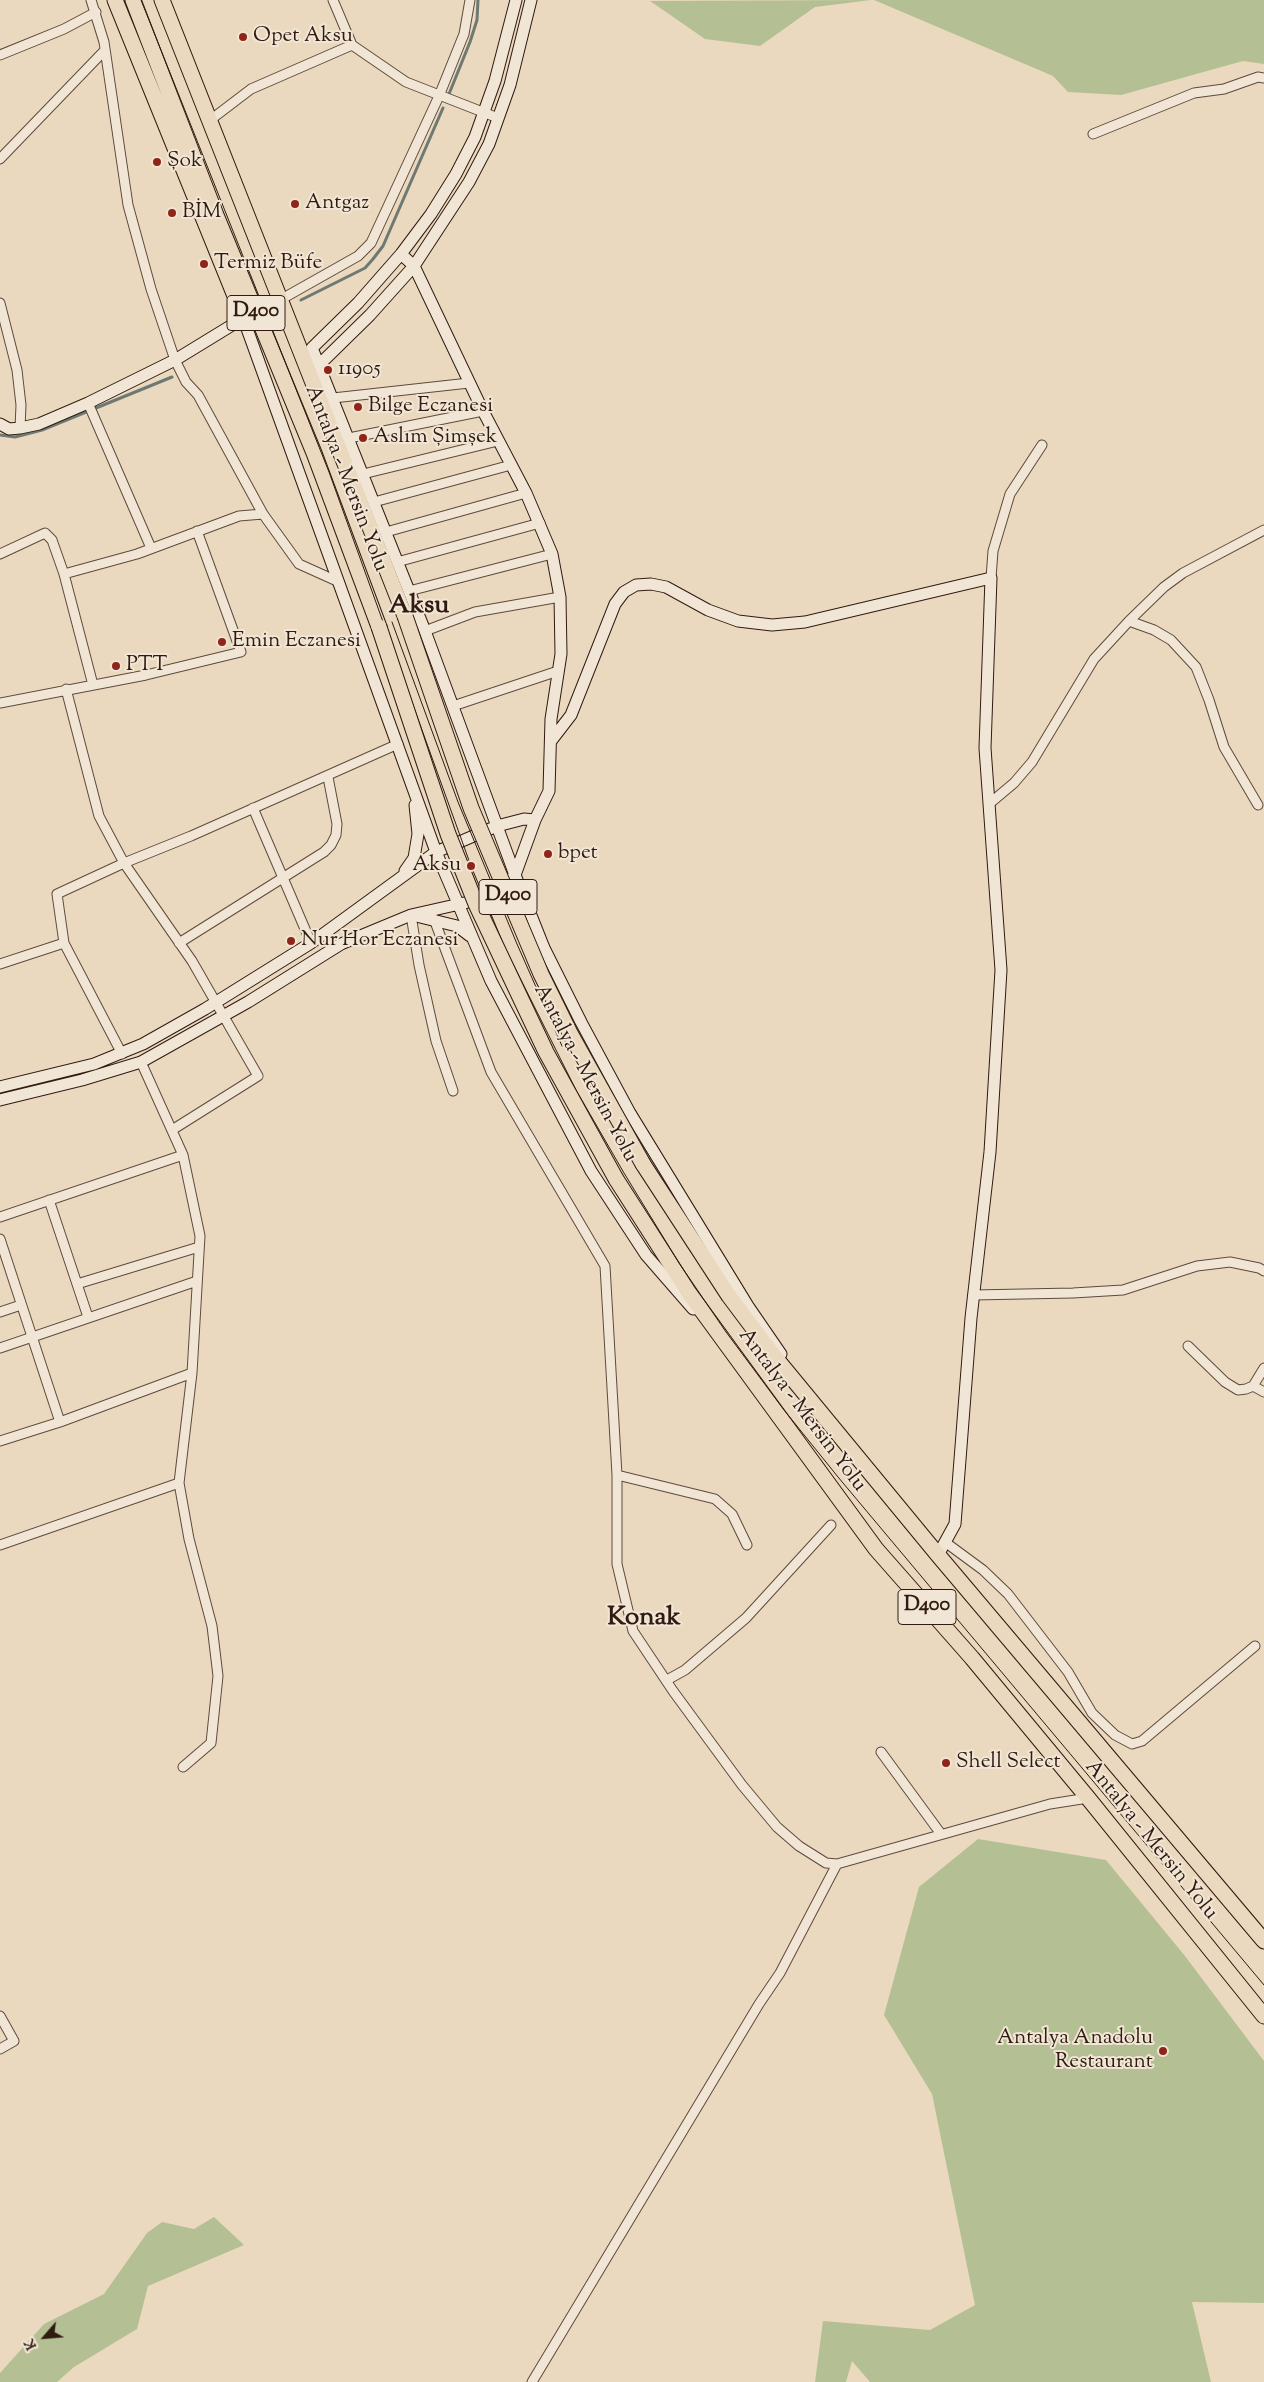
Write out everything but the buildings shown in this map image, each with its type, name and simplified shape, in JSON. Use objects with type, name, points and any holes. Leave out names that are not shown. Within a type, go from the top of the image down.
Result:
[{"type":"highway","points":[[115,0],[237,301]]},
{"type":"highway","name":"Antalya - Mersin Yolu","points":[[132,0],[216,215],[314,454],[379,627],[448,834],[476,904],[546,1052],[616,1179],[688,1293],[876,1549],[972,1658],[1264,2016]]},
{"type":"highway","name":"Antalya - Mersin Yolu","points":[[162,0],[404,616],[471,808],[537,965],[571,1035],[643,1164],[729,1296],[827,1421],[942,1549],[1264,1941]]},
{"type":"highway","points":[[216,215],[237,301]]},
{"type":"highway","points":[[287,317],[312,348]]},
{"type":"main road","points":[[516,0],[495,81],[475,137],[456,174],[431,214],[401,254],[358,303],[312,348],[409,591],[544,948],[630,1113],[748,1306],[827,1421]]},
{"type":"main road","points":[[320,364],[370,315],[414,266],[469,182],[489,144],[510,85],[531,0]]},
{"type":"main road","points":[[0,1100],[82,1080],[141,1062],[223,1016],[341,944],[412,915],[482,899],[498,892],[515,875],[535,820],[549,791],[551,719],[561,654],[560,597],[552,554],[540,523],[483,411],[414,266],[401,254]]},
{"type":"main road","points":[[237,301],[436,852],[471,937],[527,1053],[592,1171],[646,1255],[729,1351]]},
{"type":"main road","points":[[0,424],[9,429],[39,424],[89,404],[175,360],[242,319]]},
{"type":"main road","points":[[551,741],[571,715],[615,604],[624,592],[636,585],[651,584],[666,587],[708,610],[738,622],[772,626],[806,622],[991,578],[985,748],[1001,970],[990,1152],[973,1295],[955,1524],[942,1549]]},
{"type":"main road","points":[[402,875],[414,858],[418,834],[413,786]]},
{"type":"main road","points":[[0,1087],[94,1064],[122,1054],[216,1002],[311,943],[436,852],[497,826],[524,819],[535,820]]},
{"type":"main road","points":[[412,915],[456,926],[471,937]]},
{"type":"street","points":[[91,0],[96,12],[105,50],[128,205],[151,289],[175,360],[186,382],[198,395],[263,514],[299,564],[339,582]]},
{"type":"street","points":[[333,0],[352,45],[406,82],[483,114],[498,118]]},
{"type":"street","points":[[280,300],[358,256],[371,243],[439,96],[464,34],[470,0]]},
{"type":"street","points":[[0,56],[64,29],[96,12]]},
{"type":"street","points":[[209,121],[251,89],[352,45]]},
{"type":"street","points":[[0,159],[105,50]]},
{"type":"street","points":[[1093,134],[1194,93],[1224,89],[1258,77],[1264,78]]},
{"type":"street","points":[[0,303],[17,370],[21,405],[20,428]]},
{"type":"street","points":[[333,398],[469,382]]},
{"type":"street","points":[[89,404],[151,548]]},
{"type":"street","points":[[349,438],[483,411]]},
{"type":"street","points":[[362,474],[498,441]]},
{"type":"street","points":[[991,578],[993,551],[1010,494],[1042,445]]},
{"type":"street","points":[[374,502],[510,465]]},
{"type":"street","points":[[386,532],[526,493]]},
{"type":"street","points":[[64,574],[151,548],[239,516],[263,514]]},
{"type":"street","points":[[397,562],[540,523]]},
{"type":"street","points":[[989,804],[1014,783],[1032,762],[1094,659],[1164,587],[1183,573],[1264,530]]},
{"type":"street","points":[[0,703],[202,663],[241,652],[197,531]]},
{"type":"street","points":[[0,553],[45,533],[52,540],[64,574],[93,685]]},
{"type":"street","points":[[409,591],[552,554]]},
{"type":"street","points":[[424,631],[475,612],[560,597]]},
{"type":"street","points":[[1130,621],[1154,630],[1171,640],[1196,667],[1224,747],[1258,805]]},
{"type":"street","points":[[453,706],[558,671]]},
{"type":"street","points":[[66,689],[100,816],[124,863],[179,943],[216,1002],[258,1076],[172,1130]]},
{"type":"street","points":[[122,1054],[64,943],[57,894],[124,863],[328,777],[398,744]]},
{"type":"street","points":[[179,943],[324,852],[334,841],[337,824],[328,777]]},
{"type":"street","points":[[254,808],[311,943]]},
{"type":"street","points":[[412,915],[419,965],[436,1041],[453,1090]]},
{"type":"street","points":[[434,919],[491,1072],[605,1266],[617,1476],[617,1564],[633,1631],[742,1784],[777,1827],[813,1856],[826,1863],[838,1864],[1050,1804],[1088,1798]]},
{"type":"street","points":[[0,964],[64,943]]},
{"type":"street","points":[[141,1062],[183,1155],[200,1236],[192,1374],[179,1483],[189,1539],[212,1626],[218,1676],[211,1743],[183,1767]]},
{"type":"street","points":[[0,1217],[183,1155]]},
{"type":"street","points":[[49,1200],[88,1318]]},
{"type":"street","points":[[0,1240],[60,1422]]},
{"type":"street","points":[[77,1284],[199,1247]]},
{"type":"street","points":[[973,1295],[1123,1290],[1189,1268],[1230,1262],[1259,1268],[1264,1271]]},
{"type":"street","points":[[0,1348],[197,1281]]},
{"type":"street","points":[[0,1312],[21,1305]]},
{"type":"street","points":[[1188,1346],[1234,1388],[1246,1390],[1254,1386],[1264,1368]]},
{"type":"street","points":[[0,1442],[192,1374]]},
{"type":"street","points":[[1254,1386],[1264,1392]]},
{"type":"street","points":[[617,1476],[715,1499],[732,1514],[747,1545]]},
{"type":"street","points":[[0,1545],[179,1483]]},
{"type":"street","points":[[667,1680],[685,1670],[746,1618],[831,1525]]},
{"type":"street","points":[[942,1549],[983,1570],[1008,1594],[1068,1672],[1092,1713],[1115,1735],[1132,1744],[1142,1741],[1255,1646]]},
{"type":"street","points":[[881,1752],[940,1834]]},
{"type":"street","points":[[532,2382],[758,2004],[780,1972],[838,1864]]},
{"type":"street","points":[[0,2016],[14,2041],[0,2049]]},
{"type":"green space","points":[[871,0],[815,7],[760,46],[705,39],[650,1]]},
{"type":"green space","points":[[874,0],[1264,0],[1264,64],[1243,61],[1121,95],[1068,92],[1053,76]]},
{"type":"green space","points":[[978,1839],[1106,1860],[1185,1956],[1264,2061],[1264,2303],[1192,2302],[1211,2382],[870,2382],[852,2361],[846,2382],[815,2382],[823,2321],[930,2330],[975,2305],[932,2094],[884,2015],[919,1887]]},
{"type":"green space","points":[[214,2217],[244,2245],[148,2286],[137,2329],[74,2367],[57,2382],[0,2382],[0,2373],[44,2324],[104,2294],[147,2233],[162,2222],[194,2229]]},
{"type":"waterway","points":[[449,94],[477,20],[478,0]]},
{"type":"waterway","points":[[301,300],[365,268],[383,246],[443,108]]},
{"type":"waterway","points":[[0,435],[15,437],[42,430],[172,377]]},
{"type":"tram line","points":[[141,0],[329,472],[471,866],[505,948],[576,1090],[679,1263],[726,1332],[784,1410],[1264,1985]]},
{"type":"tram line","points":[[392,622],[458,802],[562,1046]]},
{"type":"place","name":"Opet Aksu","points":[[243,37]]},
{"type":"place","name":"Şok","points":[[157,162]]},
{"type":"place","name":"Antgaz","points":[[295,204]]},
{"type":"place","name":"BİM","points":[[172,213]]},
{"type":"place","name":"Termiz Büfe","points":[[204,264]]},
{"type":"place","name":"11905","points":[[328,370]]},
{"type":"place","name":"Bilge Eczanesi","points":[[358,407]]},
{"type":"place","name":"Aslım Şimşek","points":[[363,438]]},
{"type":"place","name":"Emin Eczanesi","points":[[222,642]]},
{"type":"place","name":"PTT","points":[[116,666]]},
{"type":"place","name":"bpet","points":[[548,854]]},
{"type":"place","name":"Aksu","points":[[471,866]]},
{"type":"place","name":"Nur Hor Eczanesi","points":[[291,941]]},
{"type":"place","name":"Shell Select","points":[[946,1763]]},
{"type":"place","name":"Antalya Anadolu Restaurant","points":[[1163,2051]]},
{"type":"district","name":"Aksu","points":[[419,608]]},
{"type":"district","name":"Konak","points":[[644,1620]]}]
